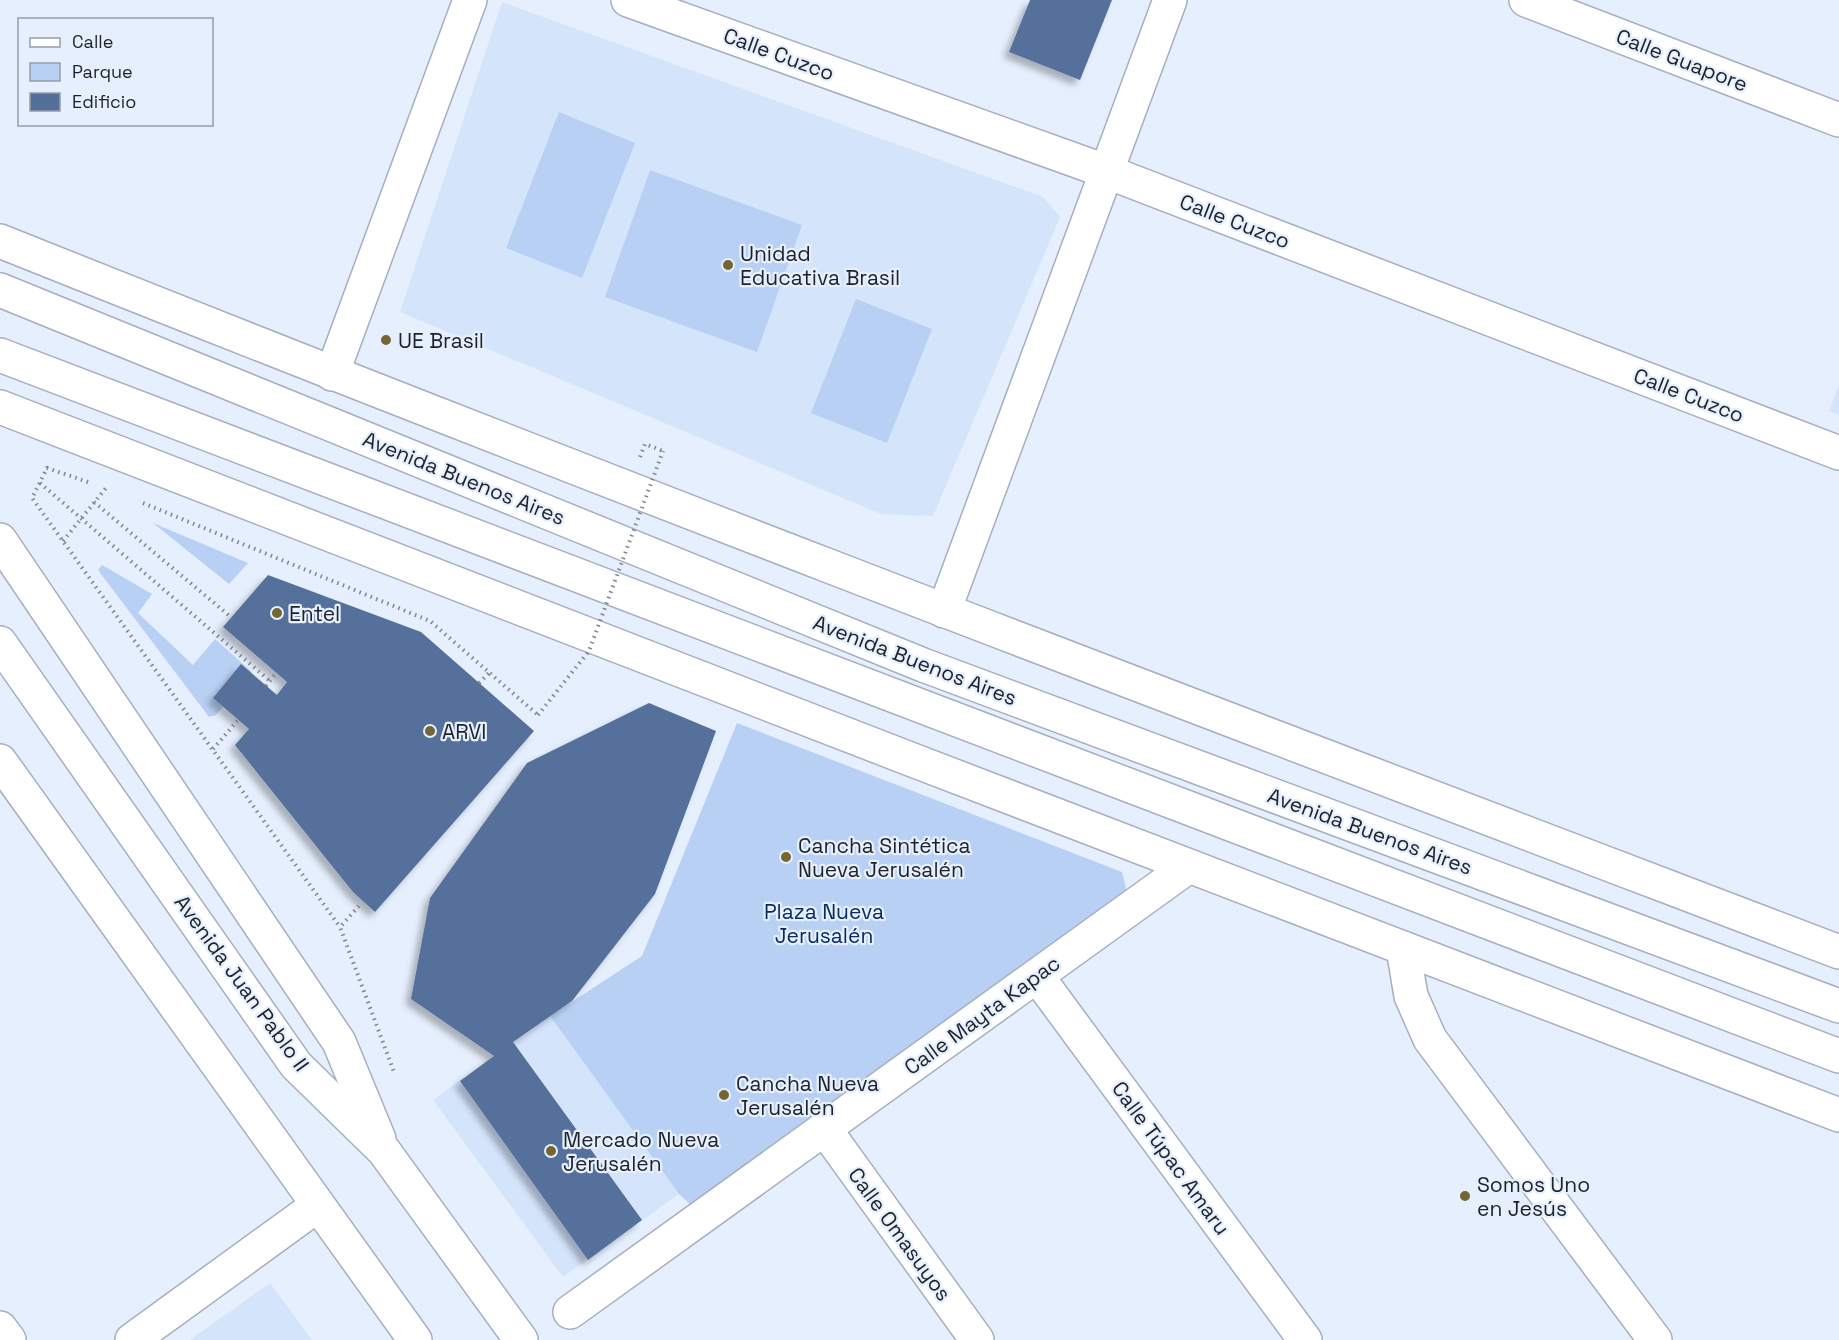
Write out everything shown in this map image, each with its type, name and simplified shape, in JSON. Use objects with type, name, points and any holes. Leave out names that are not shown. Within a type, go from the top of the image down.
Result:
[{"type":"main road","points":[[332,374],[470,0]]},
{"type":"main road","name":"Calle Cuzco","points":[[628,0],[1105,171],[1839,453]]},
{"type":"main road","points":[[944,611],[1170,0]]},
{"type":"main road","name":"Calle Guapore","points":[[1526,0],[1839,120]]},
{"type":"main road","points":[[0,241],[332,374],[944,611],[1839,952]]},
{"type":"main road","name":"Avenida Buenos Aires","points":[[0,290],[923,665],[1839,1006]]},
{"type":"main road","name":"Avenida Buenos Aires","points":[[0,355],[1839,1056]]},
{"type":"main road","points":[[0,407],[1839,1114]]},
{"type":"main road","points":[[0,540],[339,1042],[384,1151]]},
{"type":"main road","name":"Avenida Juan Pablo II","points":[[0,643],[296,1065],[384,1151],[521,1340]]},
{"type":"main road","points":[[0,761],[415,1340]]},
{"type":"main road","name":"Calle Mayta Kapac","points":[[570,1312],[1189,866]]},
{"type":"main road","points":[[1403,948],[1411,996],[1430,1040],[1655,1340]]},
{"type":"main road","name":"Calle Túpac Amaru","points":[[1037,976],[1305,1340]]},
{"type":"main road","name":"Calle Omasuyos","points":[[824,1128],[976,1340]]},
{"type":"main road","points":[[132,1340],[318,1205]]},
{"type":"main road","points":[[0,1328],[9,1340]]},
{"type":"path","points":[[139,501],[430,621],[538,715],[589,651],[663,451],[645,444]]},
{"type":"path","points":[[63,541],[106,488],[47,468],[32,498],[340,927],[394,1072]]},
{"type":"path","points":[[40,483],[270,681]]},
{"type":"path","points":[[94,502],[232,618]]},
{"type":"path","points":[[266,686],[276,673]]},
{"type":"path","points":[[479,683],[489,673]]},
{"type":"path","points":[[213,748],[238,720]]},
{"type":"path","points":[[340,927],[359,906]]},
{"type":"shaded area","name":"Unidad Educativa Brasil","points":[[502,2],[1043,197],[1060,217],[933,516],[881,514],[400,312]]},
{"type":"shaded area","points":[[1839,385],[1839,415],[1829,411]]},
{"type":"shaded area","name":"Mercado Nueva Jerusalén","points":[[550,1016],[679,1194],[563,1277],[433,1100]]},
{"type":"shaded area","points":[[270,1283],[312,1340],[190,1340]]},
{"type":"green space","points":[[559,112],[635,143],[582,278],[506,248]]},
{"type":"green space","points":[[650,170],[802,225],[757,352],[605,297]]},
{"type":"green space","points":[[856,299],[932,329],[887,443],[811,413]]},
{"type":"green space","points":[[153,523],[248,563],[229,584]]},
{"type":"green space","points":[[102,565],[152,594],[138,613],[193,665],[215,639],[252,672],[216,715],[209,717],[98,570]]},
{"type":"green space","name":"Plaza Nueva Jerusalén","points":[[737,723],[1122,872],[1128,897],[693,1207],[679,1194],[550,1016],[642,956]]},
{"type":"building","points":[[1030,0],[1112,0],[1080,80],[1009,52]]},
{"type":"building","points":[[268,575],[421,632],[534,731],[375,912],[353,892],[235,745],[249,729],[213,698],[241,664],[277,695],[287,682],[223,627]]},
{"type":"building","points":[[649,703],[716,731],[655,894],[572,1001],[513,1042],[642,1220],[588,1260],[460,1081],[494,1056],[411,999],[430,898],[527,763]]},
{"type":"place","name":"Unidad Educativa Brasil","points":[[728,265]]},
{"type":"place","name":"UE Brasil","points":[[386,340]]},
{"type":"place","name":"Entel","points":[[277,613]]},
{"type":"place","name":"ARVI","points":[[430,731]]},
{"type":"place","name":"Cancha Sintética Nueva Jerusalén","points":[[786,857]]},
{"type":"place","name":"Cancha Nueva Jerusalén","points":[[724,1095]]},
{"type":"place","name":"Mercado Nueva Jerusalén","points":[[551,1151]]},
{"type":"place","name":"Somos Uno en Jesús","points":[[1465,1196]]}]
